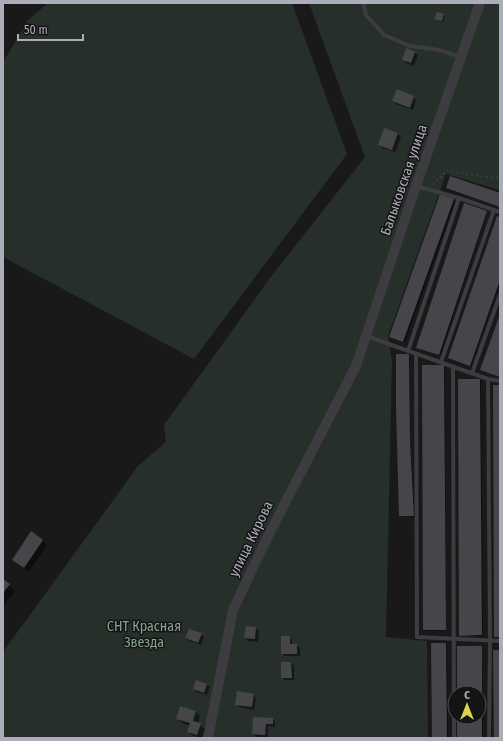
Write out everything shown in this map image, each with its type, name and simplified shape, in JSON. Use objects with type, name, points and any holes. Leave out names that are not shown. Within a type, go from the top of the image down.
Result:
[{"type":"street","name":"Балыковская улица","points":[[356,366],[416,186],[480,3]]},
{"type":"street","name":"улица Кирова","points":[[208,738],[232,610],[268,536],[356,366]]},
{"type":"lane","points":[[363,3],[366,15],[384,35],[410,46],[438,50],[461,58]]},
{"type":"lane","points":[[416,186],[460,198],[500,212]]},
{"type":"lane","points":[[408,351],[460,198]]},
{"type":"lane","points":[[441,362],[494,210]]},
{"type":"lane","points":[[472,373],[500,295]]},
{"type":"lane","points":[[366,336],[488,379],[500,381]]},
{"type":"lane","points":[[416,354],[417,637],[500,641]]},
{"type":"lane","points":[[453,367],[454,738]]},
{"type":"lane","points":[[488,379],[490,640],[489,738]]},
{"type":"path","points":[[430,190],[447,170],[472,175],[500,178]]},
{"type":"green space","points":[[48,3],[292,3],[347,154],[194,359],[3,257],[3,62],[28,20]]},
{"type":"green space","name":"СНТ Красная Звезда","points":[[309,3],[500,3],[500,190],[446,174],[388,336],[392,361],[386,637],[427,641],[428,738],[3,738],[3,652],[138,466],[166,442],[164,425],[270,278],[365,157]]},
{"type":"building","points":[[437,12],[444,14],[442,21],[434,19]]},
{"type":"building","points":[[406,48],[415,52],[411,63],[402,60]]},
{"type":"building","points":[[397,89],[414,96],[410,108],[392,101]]},
{"type":"building","points":[[384,128],[398,133],[392,150],[378,145]]},
{"type":"building","points":[[450,176],[500,193],[500,207],[446,188]]},
{"type":"building","points":[[440,194],[454,199],[403,342],[389,337]]},
{"type":"building","points":[[464,203],[487,211],[439,355],[416,348]]},
{"type":"building","points":[[497,216],[500,217],[500,280],[470,366],[448,358]]},
{"type":"building","points":[[500,314],[500,377],[480,370]]},
{"type":"building","points":[[396,354],[409,354],[410,442],[414,516],[399,516]]},
{"type":"building","points":[[422,365],[444,365],[446,630],[423,630]]},
{"type":"building","points":[[458,379],[480,379],[482,635],[459,636]]},
{"type":"building","points":[[493,385],[500,385],[500,637],[494,637]]},
{"type":"building","points":[[31,531],[43,540],[24,568],[12,560]]},
{"type":"building","points":[[3,579],[10,584],[3,593]]},
{"type":"building","points":[[246,626],[256,627],[255,639],[244,638]]},
{"type":"building","points":[[189,629],[202,633],[198,643],[185,638]]},
{"type":"building","points":[[281,636],[290,636],[290,644],[297,644],[297,654],[281,654]]},
{"type":"building","points":[[431,643],[446,643],[447,738],[432,738]]},
{"type":"building","points":[[457,646],[482,646],[482,685],[457,685]]},
{"type":"building","points":[[493,650],[500,650],[500,738],[494,738]]},
{"type":"building","points":[[281,662],[291,662],[292,678],[281,678]]},
{"type":"building","points":[[196,680],[207,684],[204,693],[193,689]]},
{"type":"building","points":[[237,691],[254,694],[252,707],[235,705]]},
{"type":"building","points":[[180,706],[196,711],[193,721],[201,723],[197,735],[187,732],[190,723],[176,719]]},
{"type":"building","points":[[253,717],[273,718],[273,724],[266,724],[265,735],[252,734]]},
{"type":"building","points":[[457,725],[482,725],[482,738],[457,738]]}]
